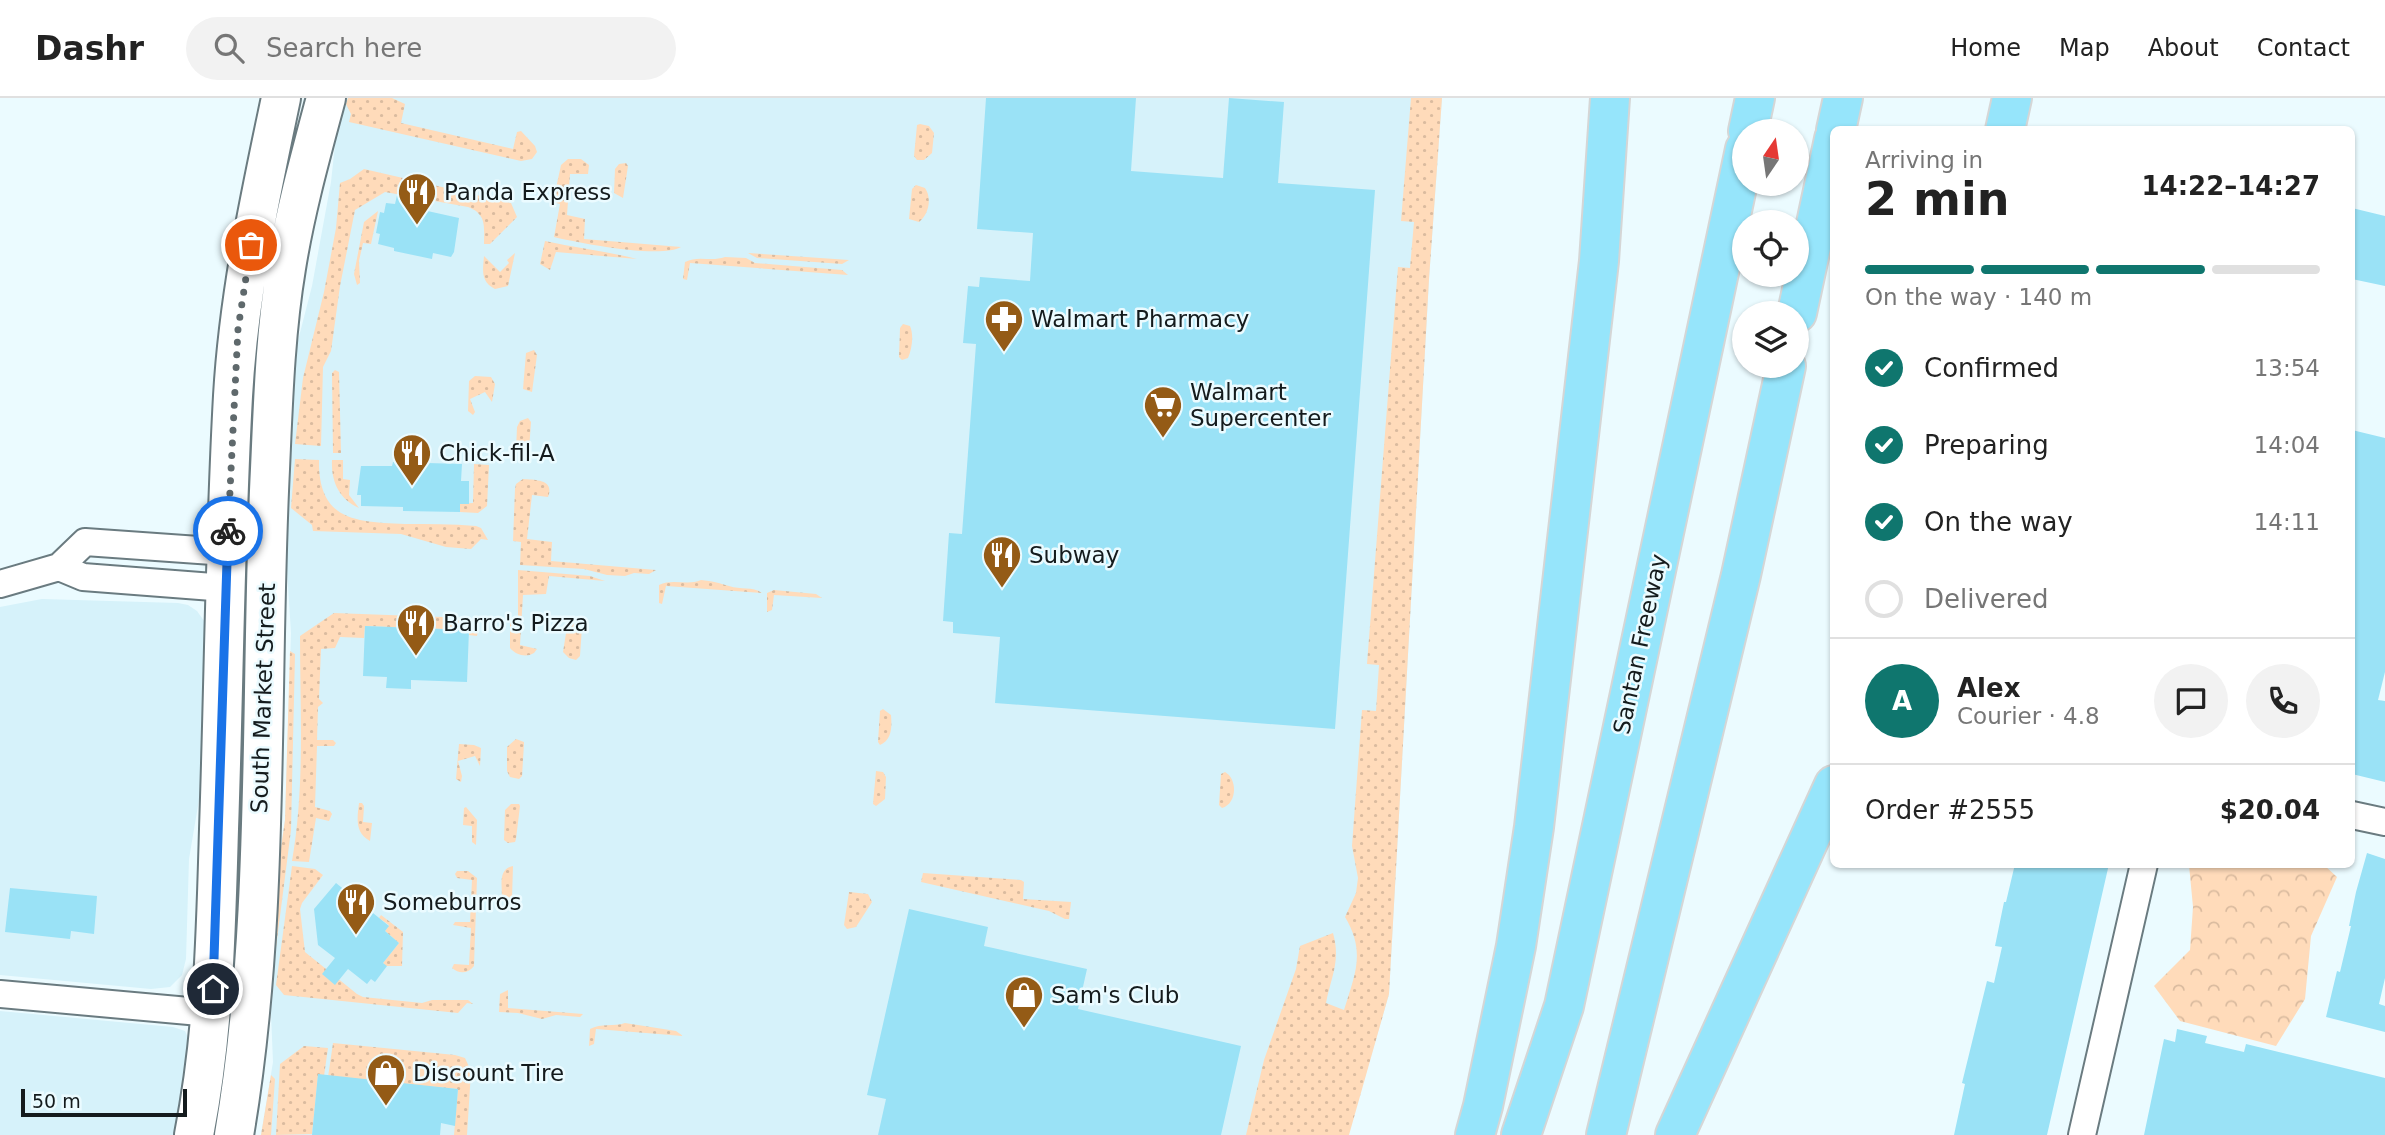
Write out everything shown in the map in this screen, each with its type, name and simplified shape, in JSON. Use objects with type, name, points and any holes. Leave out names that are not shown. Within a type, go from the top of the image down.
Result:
[{"type":"highway","points":[[1475,1135],[1516,946],[1534,827],[1599,261],[1610,98]]},
{"type":"highway","points":[[1751,119],[1755,98]]},
{"type":"highway","points":[[1837,126],[1843,98]]},
{"type":"highway","points":[[2006,126],[2012,98]]},
{"type":"highway","points":[[1800,301],[1830,158]]},
{"type":"highway","name":"Santan Freeway","points":[[1521,1135],[1564,1006],[1735,196]]},
{"type":"highway","points":[[1606,1135],[1741,575],[1783,378]]},
{"type":"highway","points":[[1675,1135],[1830,794]]},
{"type":"street","name":"South Market Street","points":[[194,1135],[215,964],[233,394],[238,329],[246,271],[281,98]]},
{"type":"street","name":"South Market Street","points":[[234,1135],[245,1060],[258,890],[268,516],[275,371],[286,269],[296,215],[326,98]]},
{"type":"street","points":[[0,584],[59,567],[85,542],[227,570]]},
{"type":"street","points":[[59,567],[83,577],[227,570]]},
{"type":"street","points":[[2355,816],[2385,822]]},
{"type":"street","points":[[2082,1135],[2143,868]]},
{"type":"street","points":[[0,994],[211,1013]]},
{"type":"shaded area","points":[[340,98],[1442,98],[1429,279],[1389,994],[1348,1135],[261,1135],[273,1062],[270,990],[273,903],[285,820],[291,633],[283,506],[293,360],[312,286],[331,182]]},
{"type":"shaded area","points":[[42,599],[178,603],[197,611],[207,625],[203,776],[189,859],[186,959],[182,975],[170,987],[151,989],[0,975],[0,607]]},
{"type":"shaded area","points":[[0,1011],[173,1027],[185,1031],[191,1044],[176,1135],[0,1135]]},
{"type":"green space","points":[[348,98],[392,98],[405,104],[401,123],[513,149],[517,132],[521,131],[537,152],[532,159],[521,161],[349,122],[351,114],[346,104]]},
{"type":"green space","points":[[1411,98],[1442,98],[1429,279],[1389,994],[1349,1135],[1246,1135],[1264,1060],[1296,969],[1300,946],[1333,933],[1336,961],[1326,1003],[1344,1010],[1357,963],[1355,941],[1345,917],[1356,893],[1358,878],[1352,846],[1362,710],[1376,711],[1379,665],[1367,664],[1398,267],[1410,268],[1414,222],[1401,221]]},
{"type":"green space","points":[[917,125],[929,126],[934,133],[932,153],[924,160],[917,160],[914,156]]},
{"type":"green space","points":[[568,159],[581,159],[589,165],[588,174],[570,174],[567,215],[585,219],[584,239],[681,247],[639,251],[554,237],[560,204],[553,202],[561,165]]},
{"type":"green space","points":[[626,163],[628,166],[623,198],[614,193],[615,169],[619,164]]},
{"type":"green space","points":[[364,169],[511,203],[517,217],[490,244],[484,244],[481,217],[468,207],[385,192],[355,210],[331,351],[323,367],[321,446],[295,444],[303,378],[336,228],[340,183]]},
{"type":"green space","points":[[916,185],[925,188],[929,201],[925,215],[919,222],[909,219],[912,189]]},
{"type":"green space","points":[[378,211],[371,244],[363,243],[359,261],[360,283],[357,285],[354,274],[364,222]]},
{"type":"green space","points":[[545,241],[637,259],[556,252],[550,270],[540,264]]},
{"type":"green space","points":[[515,253],[508,286],[495,289],[490,286],[483,270],[484,256],[500,272]]},
{"type":"green space","points":[[748,253],[849,260],[842,264],[757,258]]},
{"type":"green space","points":[[725,257],[746,258],[755,263],[842,270],[848,275],[690,263],[687,280],[683,279],[685,262]]},
{"type":"green space","points":[[903,324],[910,326],[912,338],[908,358],[902,360],[899,357],[900,328]]},
{"type":"green space","points":[[534,350],[537,355],[532,392],[523,389],[526,353]]},
{"type":"green space","points":[[335,370],[339,372],[341,453],[333,453],[332,373]]},
{"type":"green space","points":[[475,376],[491,377],[495,384],[492,402],[485,392],[470,399],[475,412],[473,415],[468,411],[469,381]]},
{"type":"green space","points":[[528,418],[531,422],[529,450],[525,456],[516,451],[517,427],[520,421]]},
{"type":"green space","points":[[295,459],[319,460],[320,480],[325,495],[333,507],[343,514],[371,522],[476,526],[481,528],[488,540],[481,539],[471,549],[446,547],[401,534],[313,531],[312,525],[291,508]]},
{"type":"green space","points":[[332,460],[343,460],[343,479],[350,480],[349,495],[359,508],[341,495],[333,476]]},
{"type":"green space","points":[[474,464],[489,465],[487,506],[478,513],[460,512],[460,504],[473,503]]},
{"type":"green space","points":[[523,479],[543,482],[549,487],[548,497],[532,495],[527,539],[552,542],[551,561],[656,570],[649,574],[634,573],[625,576],[584,569],[520,565],[521,542],[513,541],[515,489],[516,484]]},
{"type":"green space","points":[[518,570],[590,576],[605,581],[549,576],[546,594],[523,595],[520,645],[537,649],[531,655],[524,655],[510,648],[510,620],[518,619]]},
{"type":"green space","points":[[701,580],[762,593],[666,586],[662,604],[659,603],[659,585]]},
{"type":"green space","points":[[774,590],[816,594],[822,598],[774,595],[772,610],[767,612],[767,593]]},
{"type":"green space","points":[[334,613],[470,618],[479,626],[477,636],[469,635],[469,630],[365,626],[364,638],[340,637],[335,648],[321,649],[319,699],[323,703],[318,707],[317,740],[333,740],[336,743],[334,746],[317,746],[315,807],[332,814],[329,821],[316,818],[309,862],[292,861],[300,777],[300,636]]},
{"type":"green space","points":[[574,623],[581,624],[582,627],[580,656],[576,660],[563,652],[567,627]]},
{"type":"green space","points":[[290,651],[295,654],[291,830],[273,971],[273,903],[285,820]]},
{"type":"green space","points":[[883,709],[891,715],[891,728],[887,740],[880,745],[880,711]]},
{"type":"green space","points":[[516,739],[524,742],[522,776],[519,779],[510,777],[507,771],[507,747]]},
{"type":"green space","points":[[459,744],[481,748],[480,766],[475,756],[458,761],[461,782],[456,779]]},
{"type":"green space","points":[[876,771],[883,772],[886,777],[885,799],[876,806],[873,804]]},
{"type":"green space","points":[[1225,772],[1232,780],[1234,791],[1231,802],[1222,808],[1219,805],[1221,774]]},
{"type":"green space","points":[[359,803],[364,806],[363,822],[372,823],[370,841],[359,830]]},
{"type":"green space","points":[[511,804],[520,806],[516,839],[515,842],[508,843],[504,840],[505,810]]},
{"type":"green space","points":[[466,807],[477,820],[476,845],[472,842],[472,826],[463,825]]},
{"type":"green space","points":[[292,866],[315,869],[323,875],[300,909],[305,952],[357,994],[363,997],[422,1003],[432,1000],[468,1000],[473,1004],[467,1003],[458,1013],[284,995],[276,985]]},
{"type":"green space","points":[[513,866],[512,898],[510,902],[503,901],[503,874]]},
{"type":"green space","points":[[2189,868],[2327,868],[2337,877],[2311,936],[2305,999],[2276,1046],[2180,1021],[2154,986],[2190,950],[2193,907]]},
{"type":"green space","points":[[457,871],[468,871],[477,878],[474,966],[463,972],[452,968],[454,964],[469,965],[471,928],[453,925],[455,922],[470,922],[472,880],[457,878]]},
{"type":"green space","points":[[923,873],[1021,880],[1024,882],[1023,899],[1071,902],[1069,919],[1049,911],[921,882]]},
{"type":"green space","points":[[849,892],[868,894],[872,902],[856,927],[847,929],[844,925]]},
{"type":"green space","points":[[381,915],[403,932],[402,966],[386,966],[383,963],[399,943],[385,931],[389,925],[379,918]]},
{"type":"green space","points":[[508,990],[508,1008],[583,1014],[580,1017],[556,1015],[542,1019],[499,1012],[500,994]]},
{"type":"green space","points":[[625,1023],[676,1031],[683,1036],[596,1029],[594,1044],[589,1046],[590,1029]]},
{"type":"green space","points":[[333,1043],[465,1058],[471,1071],[467,1135],[454,1135],[458,1089],[328,1077]]},
{"type":"green space","points":[[304,1046],[328,1048],[324,1076],[318,1076],[312,1134],[276,1135],[280,1064]]},
{"type":"green space","points":[[271,1075],[275,1079],[271,1135],[261,1135]]},
{"type":"building","name":"Walmart Supercenter","points":[[986,98],[1136,98],[1131,171],[1223,178],[1229,98],[1284,102],[1278,183],[1375,190],[1335,729],[995,703],[1000,637],[953,633],[953,622],[943,621],[949,533],[962,534],[976,344],[963,343],[968,286],[979,287],[980,277],[1030,281],[1033,233],[977,229]]},
{"type":"building","name":"Panda Express","points":[[398,191],[417,195],[414,208],[459,218],[451,257],[433,253],[432,259],[394,251],[394,248],[378,244],[380,234],[376,233],[380,212],[384,213],[386,203],[395,204]]},
{"type":"building","points":[[2355,209],[2385,216],[2385,286],[2355,280]]},
{"type":"building","points":[[2355,431],[2385,438],[2385,672],[2378,700],[2385,701],[2385,782],[2355,775]]},
{"type":"building","name":"Chick-fil-A","points":[[393,462],[462,464],[461,481],[469,481],[469,504],[460,504],[460,512],[403,511],[403,507],[361,506],[361,495],[357,495],[361,466],[392,466]]},
{"type":"building","name":"Barro's Pizza","points":[[365,626],[469,630],[467,682],[411,680],[411,689],[386,688],[387,677],[363,676]]},
{"type":"building","points":[[2367,853],[2385,859],[2385,978],[2379,1004],[2385,1006],[2385,1032],[2326,1017],[2337,971],[2340,972]]},
{"type":"building","points":[[2014,868],[2108,868],[2047,1135],[1954,1135],[1965,1084],[1962,1083],[1987,981],[1994,983],[2002,947],[1995,946]]},
{"type":"building","name":"Someburros","points":[[336,883],[389,926],[385,931],[399,943],[383,963],[387,966],[375,982],[371,979],[367,984],[348,969],[335,985],[322,974],[335,958],[318,945],[314,909]]},
{"type":"building","points":[[10,888],[97,896],[94,934],[71,931],[70,939],[5,932]]},
{"type":"building","name":"Sam's Club","points":[[909,909],[988,927],[984,946],[1087,969],[1078,1009],[1241,1046],[1221,1135],[878,1135],[886,1099],[867,1095]]},
{"type":"building","points":[[2177,1029],[2207,1036],[2205,1043],[2244,1052],[2246,1044],[2385,1078],[2385,1135],[2144,1135],[2164,1039],[2175,1042]]},
{"type":"building","name":"Discount Tire","points":[[318,1074],[458,1089],[455,1126],[441,1123],[440,1135],[312,1135]]},
{"type":"way so far","points":[[228,531],[238,329],[251,245]]},
{"type":"place","name":"Panda Express","points":[[417,226]]},
{"type":"place","name":"Walmart Pharmacy","points":[[1004,353]]},
{"type":"place","name":"Walmart Supercenter","points":[[1163,439]]},
{"type":"place","name":"Chick-fil-A","points":[[412,487]]},
{"type":"place","name":"Subway","points":[[1002,589]]},
{"type":"place","name":"Barro's Pizza","points":[[416,657]]},
{"type":"place","name":"Someburros","points":[[356,936]]},
{"type":"place","name":"Sam's Club","points":[[1024,1029]]},
{"type":"place","name":"Discount Tire","points":[[386,1107]]},
{"type":"route","points":[[213,989],[228,531]]}]
